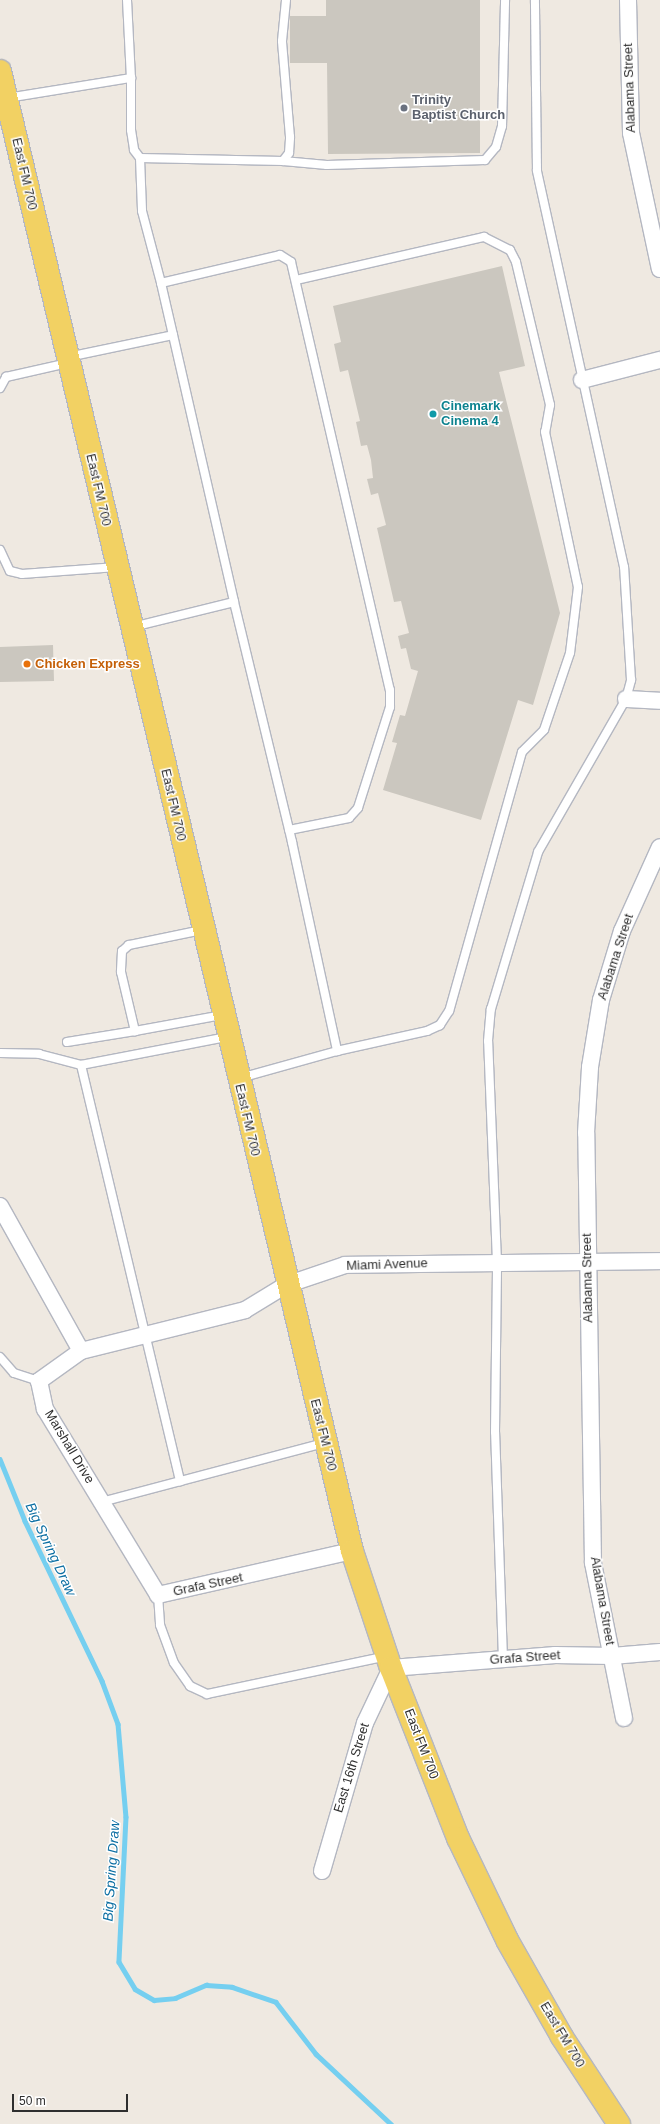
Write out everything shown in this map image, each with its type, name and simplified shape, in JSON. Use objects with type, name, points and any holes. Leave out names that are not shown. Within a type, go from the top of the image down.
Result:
[{"type":"main road","name":"East FM 700","points":[[0,71],[286,1285],[352,1551],[389,1662],[458,1838],[508,1940],[562,2037],[619,2124]]},
{"type":"street","name":"Alabama Street","points":[[628,0],[631,133],[660,269]]},
{"type":"street","points":[[582,380],[660,360]]},
{"type":"street","points":[[626,699],[660,700]]},
{"type":"street","name":"Alabama Street","points":[[624,1718],[593,1563],[586,1133],[592,1052],[602,1000],[622,931],[660,847]]},
{"type":"street","points":[[0,1206],[81,1351],[40,1381]]},
{"type":"street","name":"Miami Avenue","points":[[81,1351],[145,1333],[245,1310],[286,1285],[345,1265],[660,1261]]},
{"type":"street","name":"Marshall Drive","points":[[40,1381],[45,1408],[158,1595]]},
{"type":"street","name":"Grafa Street","points":[[158,1595],[352,1551]]},
{"type":"street","name":"Grafa Street","points":[[389,1662],[612,1656],[660,1652]]},
{"type":"street","name":"East 16th Street","points":[[322,1871],[365,1723],[389,1662]]},
{"type":"lane","points":[[127,0],[131,78],[131,130],[134,150],[140,158],[142,211],[161,283],[234,602],[289,830],[337,1051]]},
{"type":"lane","points":[[283,161],[289,153],[290,137],[282,41],[286,0]]},
{"type":"lane","points":[[140,158],[283,161],[327,165],[484,160],[496,147],[502,126],[504,0]]},
{"type":"lane","points":[[503,1659],[495,1432],[497,1262],[488,1040],[499,975],[538,852],[626,699],[631,680],[624,567],[537,170],[535,0]]},
{"type":"lane","points":[[6,98],[131,78]]},
{"type":"lane","points":[[238,1079],[337,1051],[427,1031],[440,1025],[449,1011],[522,752],[544,730],[570,653],[578,586],[545,432],[550,405],[516,262],[510,250],[484,237],[296,280]]},
{"type":"lane","points":[[161,283],[280,255],[291,262],[296,280],[390,690],[390,707],[358,808],[349,818],[289,830]]},
{"type":"lane","points":[[0,388],[6,378],[68,360],[173,335]]},
{"type":"lane","points":[[0,550],[10,571],[22,574],[117,567]]},
{"type":"lane","points":[[131,627],[234,602]]},
{"type":"lane","points":[[135,1031],[120,972],[122,951],[129,945],[202,930]]},
{"type":"lane","points":[[67,1042],[222,1015]]},
{"type":"lane","points":[[0,1053],[39,1054],[81,1065],[228,1037]]},
{"type":"lane","points":[[81,1065],[180,1481]]},
{"type":"lane","points":[[0,1357],[14,1373],[40,1381]]},
{"type":"lane","points":[[101,1502],[325,1443]]},
{"type":"lane","points":[[158,1595],[160,1626],[174,1663],[190,1686],[207,1694],[389,1662]]},
{"type":"building","name":"Trinity Baptist Church","points":[[326,0],[480,0],[480,153],[328,154],[327,63],[290,63],[290,16],[326,16]]},
{"type":"building","points":[[502,266],[525,366],[499,372],[560,613],[533,705],[518,700],[481,820],[383,790],[397,743],[392,742],[400,715],[405,716],[418,671],[411,669],[406,648],[401,649],[398,636],[409,633],[401,601],[394,602],[377,528],[386,525],[378,493],[371,495],[367,479],[373,478],[371,460],[367,445],[361,446],[356,422],[360,421],[348,370],[340,372],[334,344],[341,342],[333,306]]},
{"type":"building","name":"Chicken Express","points":[[53,645],[54,681],[0,682],[0,647]]},
{"type":"waterway","name":"Big Spring Draw","points":[[0,1459],[25,1521],[102,1681],[118,1724],[126,1817],[119,1962],[135,1989],[154,2000],[175,1998],[206,1985],[232,1987],[276,2002],[316,2054],[391,2124]]},
{"type":"place","name":"Trinity Baptist Church","points":[[404,108]]},
{"type":"place","name":"Cinemark Cinema 4","points":[[433,414]]},
{"type":"place","name":"Chicken Express","points":[[27,664]]}]
